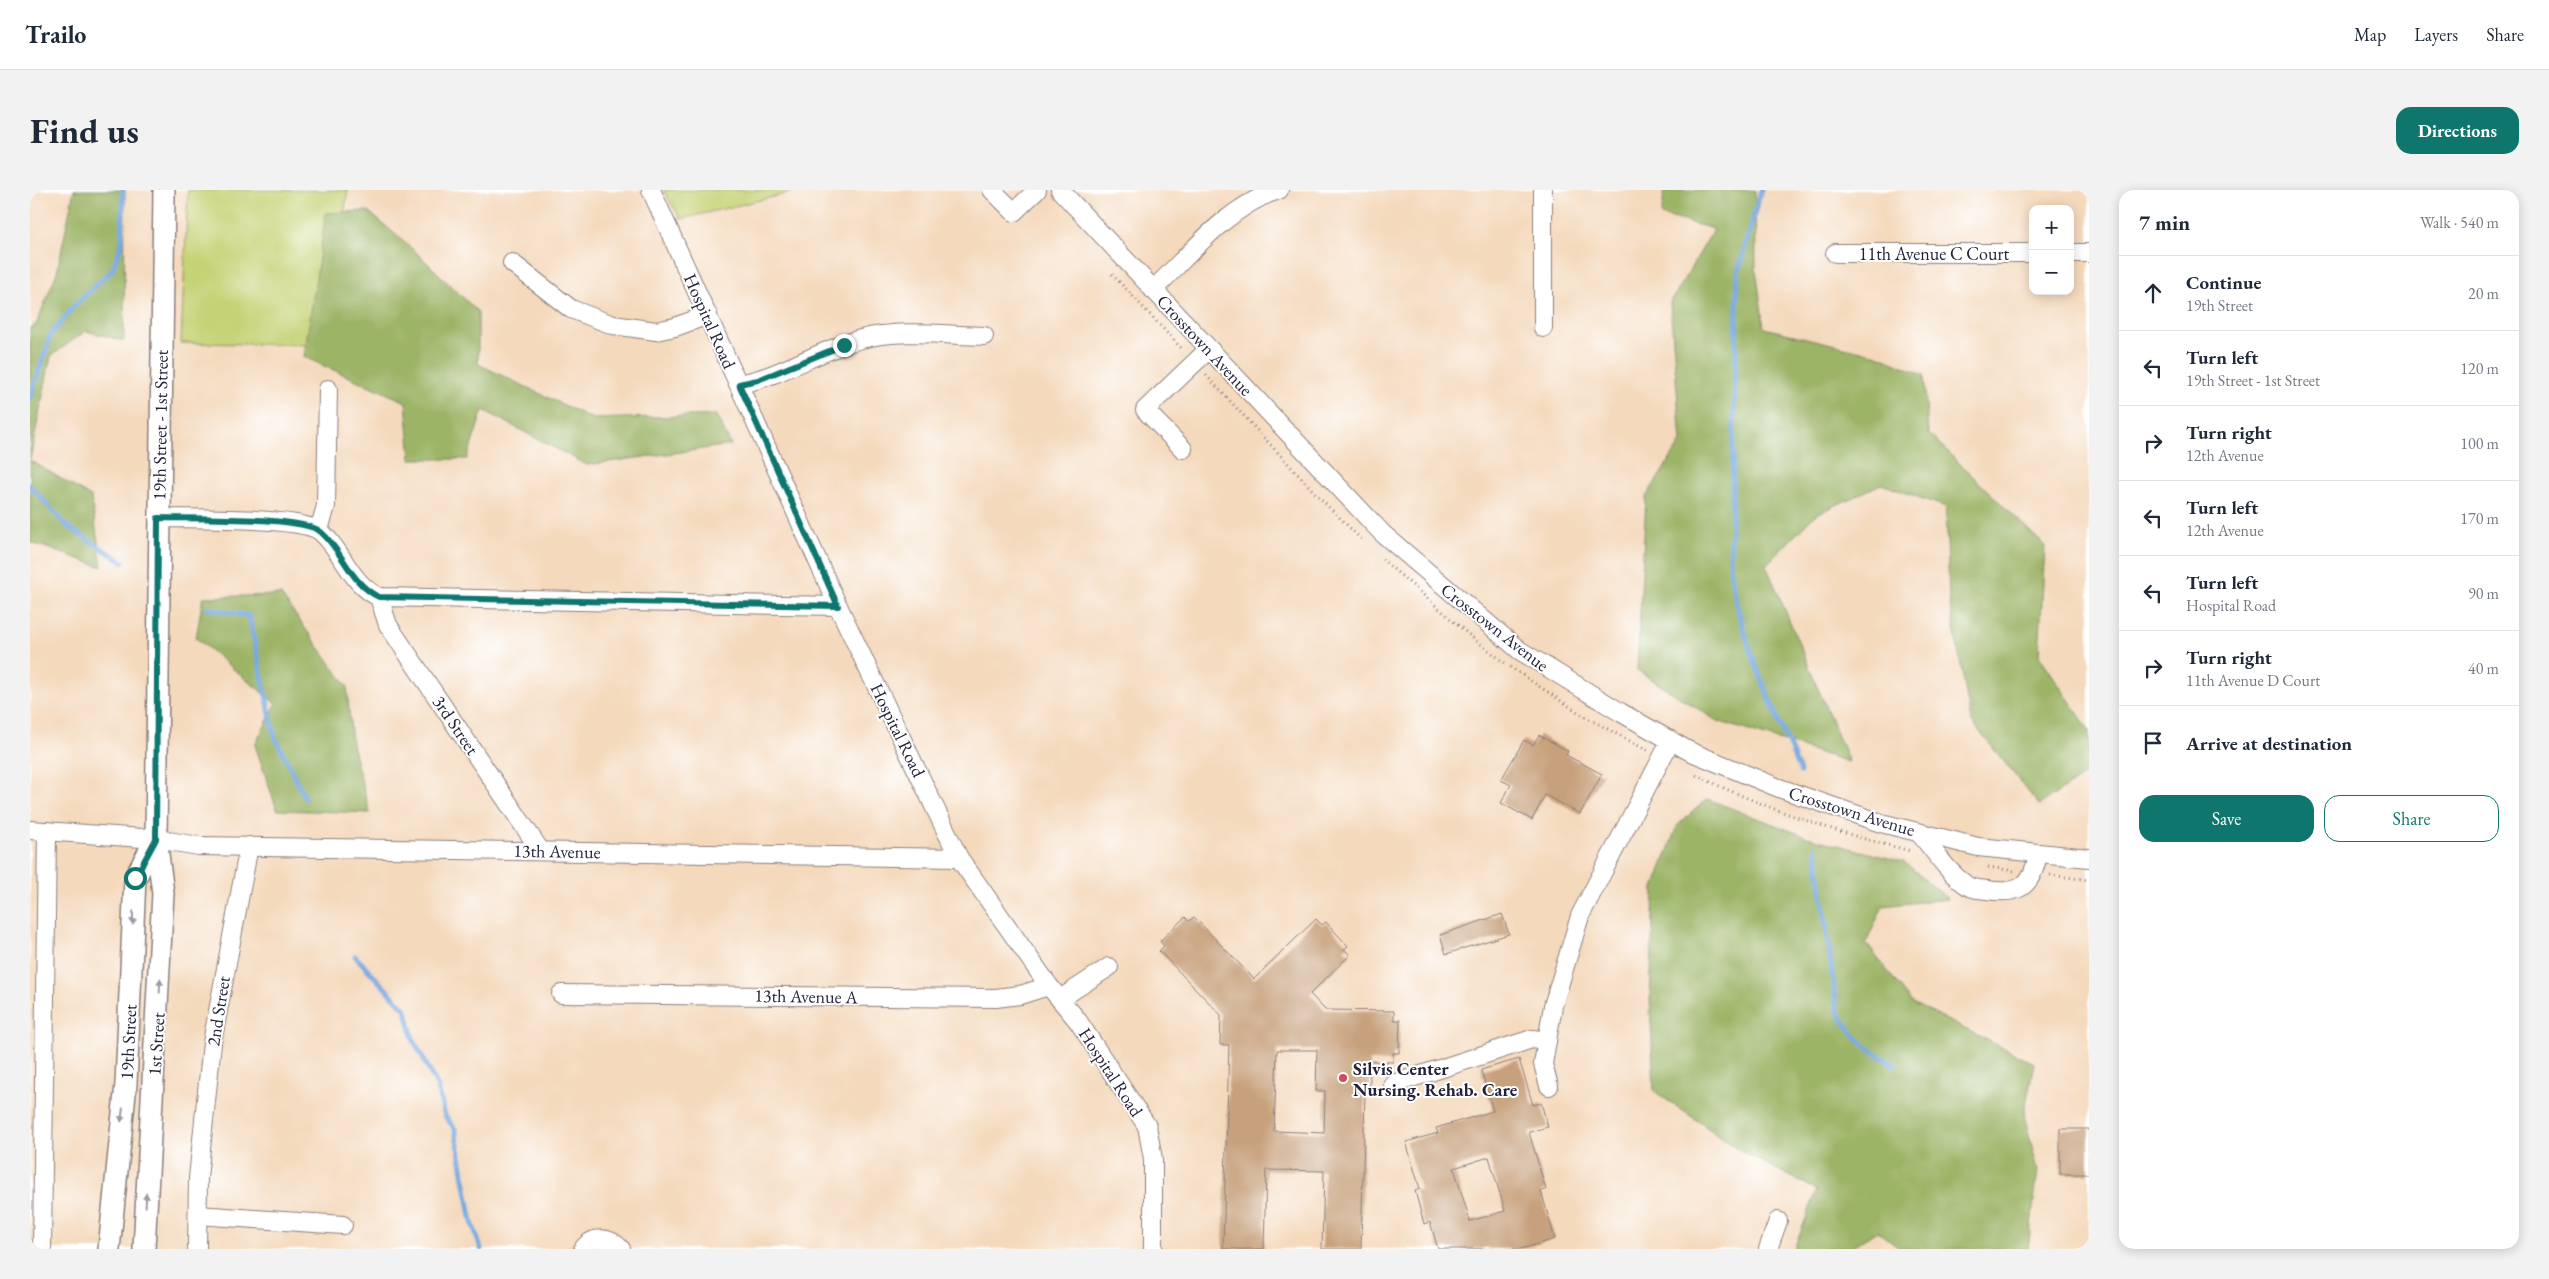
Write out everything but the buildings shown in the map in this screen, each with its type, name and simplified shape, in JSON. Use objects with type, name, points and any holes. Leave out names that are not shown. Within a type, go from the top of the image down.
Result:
[{"type":"main road","name":"19th Street - 1st Street","points":[[156,839],[158,518],[164,190]]},
{"type":"main road","name":"19th Street","points":[[109,1249],[126,1076],[135,878],[156,839]]},
{"type":"main road","name":"1st Street","points":[[144,1249],[163,893],[156,839]]},
{"type":"street","name":"Hospital Road","points":[[651,190],[838,606],[959,858],[1088,1036],[1147,1126],[1154,1159],[1153,1249]]},
{"type":"street","points":[[992,190],[1014,212],[1037,190]]},
{"type":"street","name":"Crosstown Avenue","points":[[1060,190],[1382,533],[1406,556],[1519,650],[1620,712],[1671,740],[1733,771],[1779,788],[1840,810],[1918,832],[1978,846],[2038,854],[2089,858]]},
{"type":"street","points":[[1153,290],[1219,226],[1250,202],[1263,195],[1280,190]]},
{"type":"street","points":[[1543,190],[1543,328]]},
{"type":"street","name":"11th Avenue C Court","points":[[1835,253],[2029,253]]},
{"type":"street","points":[[2074,253],[2089,253]]},
{"type":"street","points":[[512,263],[571,309],[613,325],[656,331],[675,327],[708,315]]},
{"type":"street","points":[[739,384],[758,380],[844,345],[876,336],[900,334],[984,336]]},
{"type":"street","points":[[1183,449],[1145,410],[1209,349]]},
{"type":"street","points":[[319,530],[326,506],[328,389]]},
{"type":"street","points":[[158,518],[291,522],[319,530],[328,539],[358,581],[369,592],[379,597],[838,606]]},
{"type":"street","name":"3rd Street","points":[[379,597],[388,625],[540,850]]},
{"type":"street","points":[[1549,1086],[1543,1064],[1553,1006],[1580,916],[1671,740]]},
{"type":"street","points":[[39,830],[42,1249]]},
{"type":"street","name":"13th Avenue","points":[[39,830],[156,839],[199,846],[959,858]]},
{"type":"street","points":[[1918,832],[1954,876],[1967,886],[1984,890],[2005,892],[2020,890],[2033,874],[2038,854]]},
{"type":"street","name":"2nd Street","points":[[197,1249],[198,1178],[217,1006],[249,846]]},
{"type":"street","name":"13th Avenue A","points":[[561,994],[996,998],[1055,992],[1109,967]]},
{"type":"street","points":[[1393,1084],[1532,1039],[1547,1041]]},
{"type":"street","points":[[198,1215],[343,1225]]},
{"type":"street","points":[[1768,1249],[1778,1221]]},
{"type":"street","points":[[583,1249],[592,1241],[604,1239],[611,1240],[621,1249]]},
{"type":"path","points":[[1106,267],[1317,495],[1369,546]]},
{"type":"path","points":[[1376,552],[1474,639],[1510,667],[1584,716],[1662,758]]},
{"type":"path","points":[[1694,774],[1774,808],[1836,831],[1940,858]]},
{"type":"path","points":[[1981,866],[2089,880]]},
{"type":"green space","points":[[74,190],[125,190],[124,341],[86,331],[51,356],[30,459],[30,328],[36,325],[57,272]]},
{"type":"green space","points":[[188,190],[348,190],[322,345],[181,343]]},
{"type":"green space","points":[[663,190],[802,190],[681,219]]},
{"type":"green space","points":[[1665,190],[1755,190],[1756,269],[1764,328],[1878,355],[1924,375],[1928,433],[2045,546],[2039,655],[2089,730],[2089,772],[2039,805],[1971,721],[1949,600],[1946,507],[1881,484],[1815,515],[1766,565],[1849,762],[1717,721],[1637,670],[1646,497],[1681,442],[1670,303],[1714,229],[1661,215]]},
{"type":"green space","points":[[368,211],[417,253],[478,312],[478,364],[593,419],[716,415],[731,445],[587,465],[483,410],[467,459],[411,459],[406,402],[304,357],[326,213]]},
{"type":"green space","points":[[30,460],[91,497],[102,567],[30,542]]},
{"type":"green space","points":[[281,595],[347,686],[352,745],[370,813],[277,810],[255,745],[276,704],[196,638],[203,597]]},
{"type":"green space","points":[[1707,799],[1807,837],[1904,862],[1948,899],[1883,906],[1866,943],[1912,1003],[2034,1063],[2024,1115],[2038,1170],[2028,1249],[1900,1249],[1877,1231],[1849,1249],[1794,1249],[1817,1190],[1743,1152],[1654,1091],[1650,999],[1654,888],[1677,826]]},
{"type":"waterway","points":[[30,400],[51,334],[74,306],[112,270],[122,244],[123,190]]},
{"type":"waterway","points":[[1761,190],[1738,272],[1730,566],[1734,593],[1749,645],[1800,772]]},
{"type":"waterway","points":[[30,486],[67,526],[123,562]]},
{"type":"waterway","points":[[207,608],[249,616],[275,737],[305,798]]},
{"type":"waterway","points":[[1816,848],[1837,1010],[1855,1037],[1876,1054],[1895,1065]]},
{"type":"waterway","points":[[355,956],[406,1010],[413,1039],[438,1087],[445,1116],[455,1129],[472,1222],[481,1249]]},
{"type":"place","name":"Silvis Center Nursing. Rehab. Care","points":[[1343,1078]]},
{"type":"route","points":[[135,878],[156,839],[158,518],[291,522],[319,530],[328,539],[358,581],[369,592],[379,597],[507,598],[808,607],[838,606],[739,384],[758,380],[844,345]]}]
